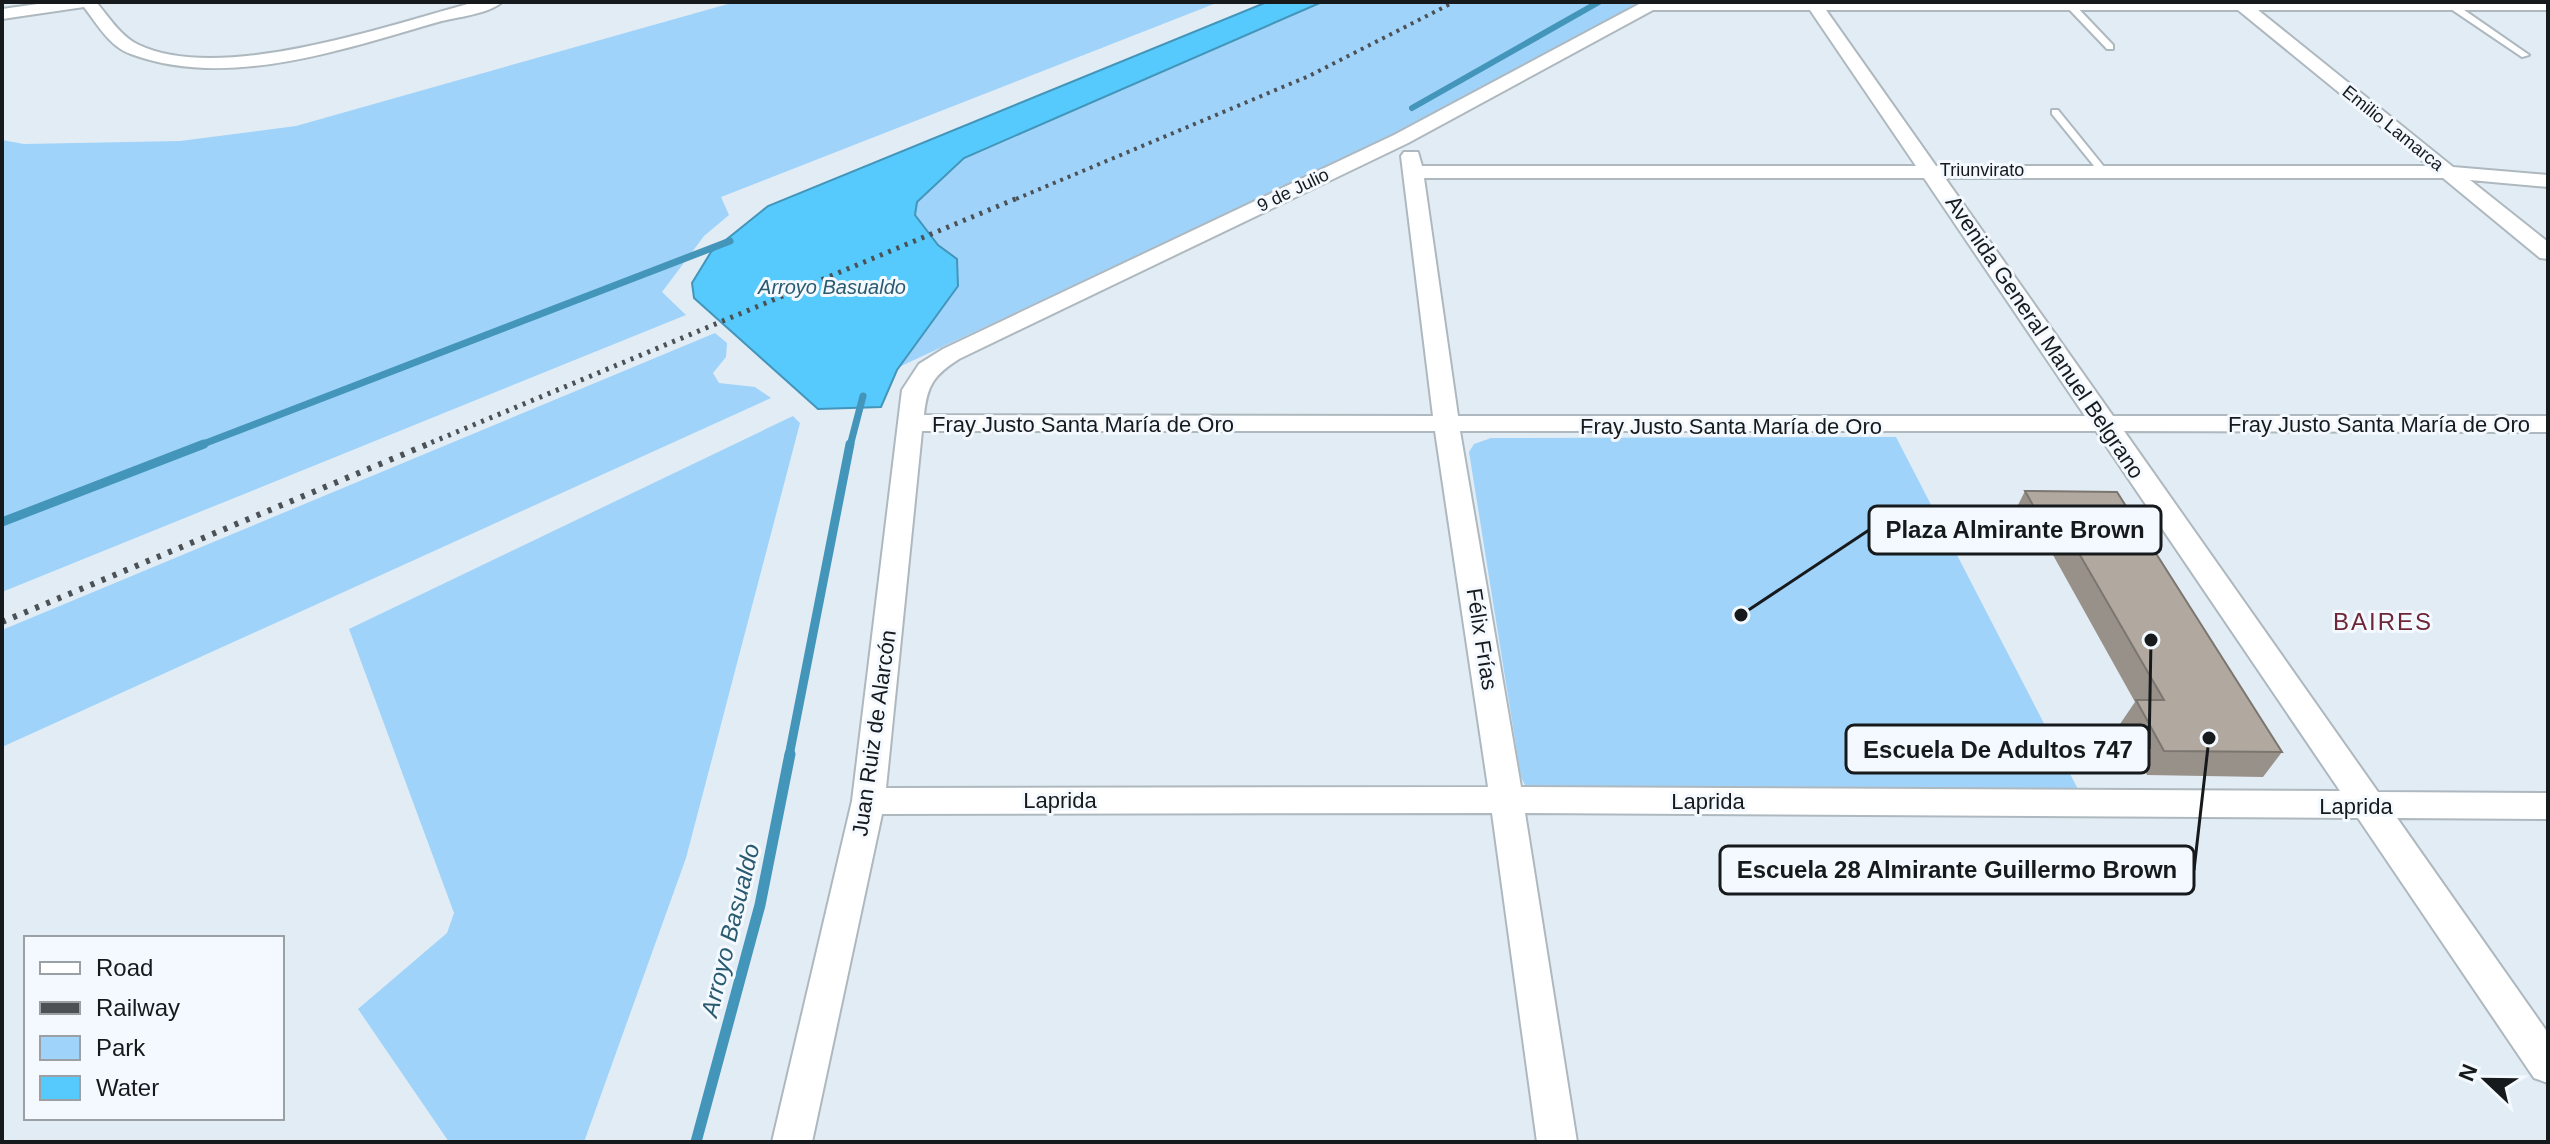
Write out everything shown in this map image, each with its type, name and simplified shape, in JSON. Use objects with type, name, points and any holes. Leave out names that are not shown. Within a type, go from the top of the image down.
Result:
[{"type":"street","points":[[2,14],[88,2],[119,40],[135,49],[169,59],[213,61],[323,47],[485,3]]},
{"type":"street","points":[[1653,3],[2548,5]]},
{"type":"street","name":"9 de Julio","points":[[927,369],[951,354],[1401,139],[1653,3]]},
{"type":"street","name":"Emilio Lamarca","points":[[2239,3],[2548,253]]},
{"type":"street","name":"Avenida General Manuel Belgrano","points":[[1814,4],[2548,1065]]},
{"type":"street","name":"Félix Frías","points":[[1401,139],[1409,146],[1415,172],[1447,426],[1557,1142]]},
{"type":"street","name":"Triunvirato","points":[[1415,172],[1931,169],[2447,172],[2548,181]]},
{"type":"street","name":"Juan Ruiz de Alarcón","points":[[792,1142],[868,801],[913,423],[914,390],[927,369]]},
{"type":"street","name":"Fray Justo Santa María de Oro","points":[[913,423],[1447,426],[2548,424]]},
{"type":"street","name":"Laprida","points":[[868,801],[1506,800],[2548,806]]},
{"type":"lane","points":[[2069,4],[2110,47]]},
{"type":"lane","points":[[2451,5],[2525,55]]},
{"type":"lane","points":[[2055,112],[2102,170]]},
{"type":"green space","points":[[735,2],[1219,2],[721,197],[729,215],[704,236],[662,292],[686,315],[2,592],[2,140],[24,144],[180,141],[296,126]]},
{"type":"green space","points":[[1322,2],[1642,2],[1415,127],[899,367],[958,285],[957,259],[938,245],[915,215],[917,202],[964,158]]},
{"type":"green space","points":[[715,333],[727,343],[726,357],[713,373],[719,383],[755,387],[771,398],[2,747],[2,630]]},
{"type":"green space","points":[[793,416],[800,423],[686,858],[584,1142],[449,1142],[358,1009],[447,933],[454,913],[349,629]]},
{"type":"green space","points":[[1896,437],[2081,795],[1526,787],[1521,777],[1469,452],[1474,444],[1491,438]]},
{"type":"water","name":"Arroyo Basualdo","points":[[1267,2],[1322,2],[964,158],[917,202],[915,215],[938,245],[957,259],[958,286],[897,370],[881,407],[818,409],[694,298],[692,283],[711,252],[768,206]]},
{"type":"building","points":[[2025,491],[2117,492],[2282,752],[2164,751],[2136,700],[2164,700],[2066,531],[2021,530],[2009,507],[2034,507]]},
{"type":"waterway","points":[[1412,108],[1599,2]]},
{"type":"waterway","points":[[198,446],[730,241]]},
{"type":"waterway","name":"Arroyo Basualdo","points":[[850,446],[863,396]]},
{"type":"waterway","points":[[2,522],[204,444]]},
{"type":"waterway","name":"Arroyo Basualdo","points":[[789,756],[850,444]]},
{"type":"waterway","name":"Arroyo Basualdo","points":[[696,1142],[760,905],[790,754]]},
{"type":"railway","points":[[1016,199],[1309,76],[1454,2]]},
{"type":"railway","points":[[423,446],[1020,197]]},
{"type":"railway","points":[[2,622],[428,444]]},
{"type":"place","name":"Plaza Almirante Brown","points":[[1741,615]]},
{"type":"place","name":"Escuela De Adultos 747","points":[[2151,640]]},
{"type":"place","name":"Escuela 28 Almirante Guillermo Brown","points":[[2209,738]]},
{"type":"district","name":"BAIRES","points":[[2383,621]]}]
